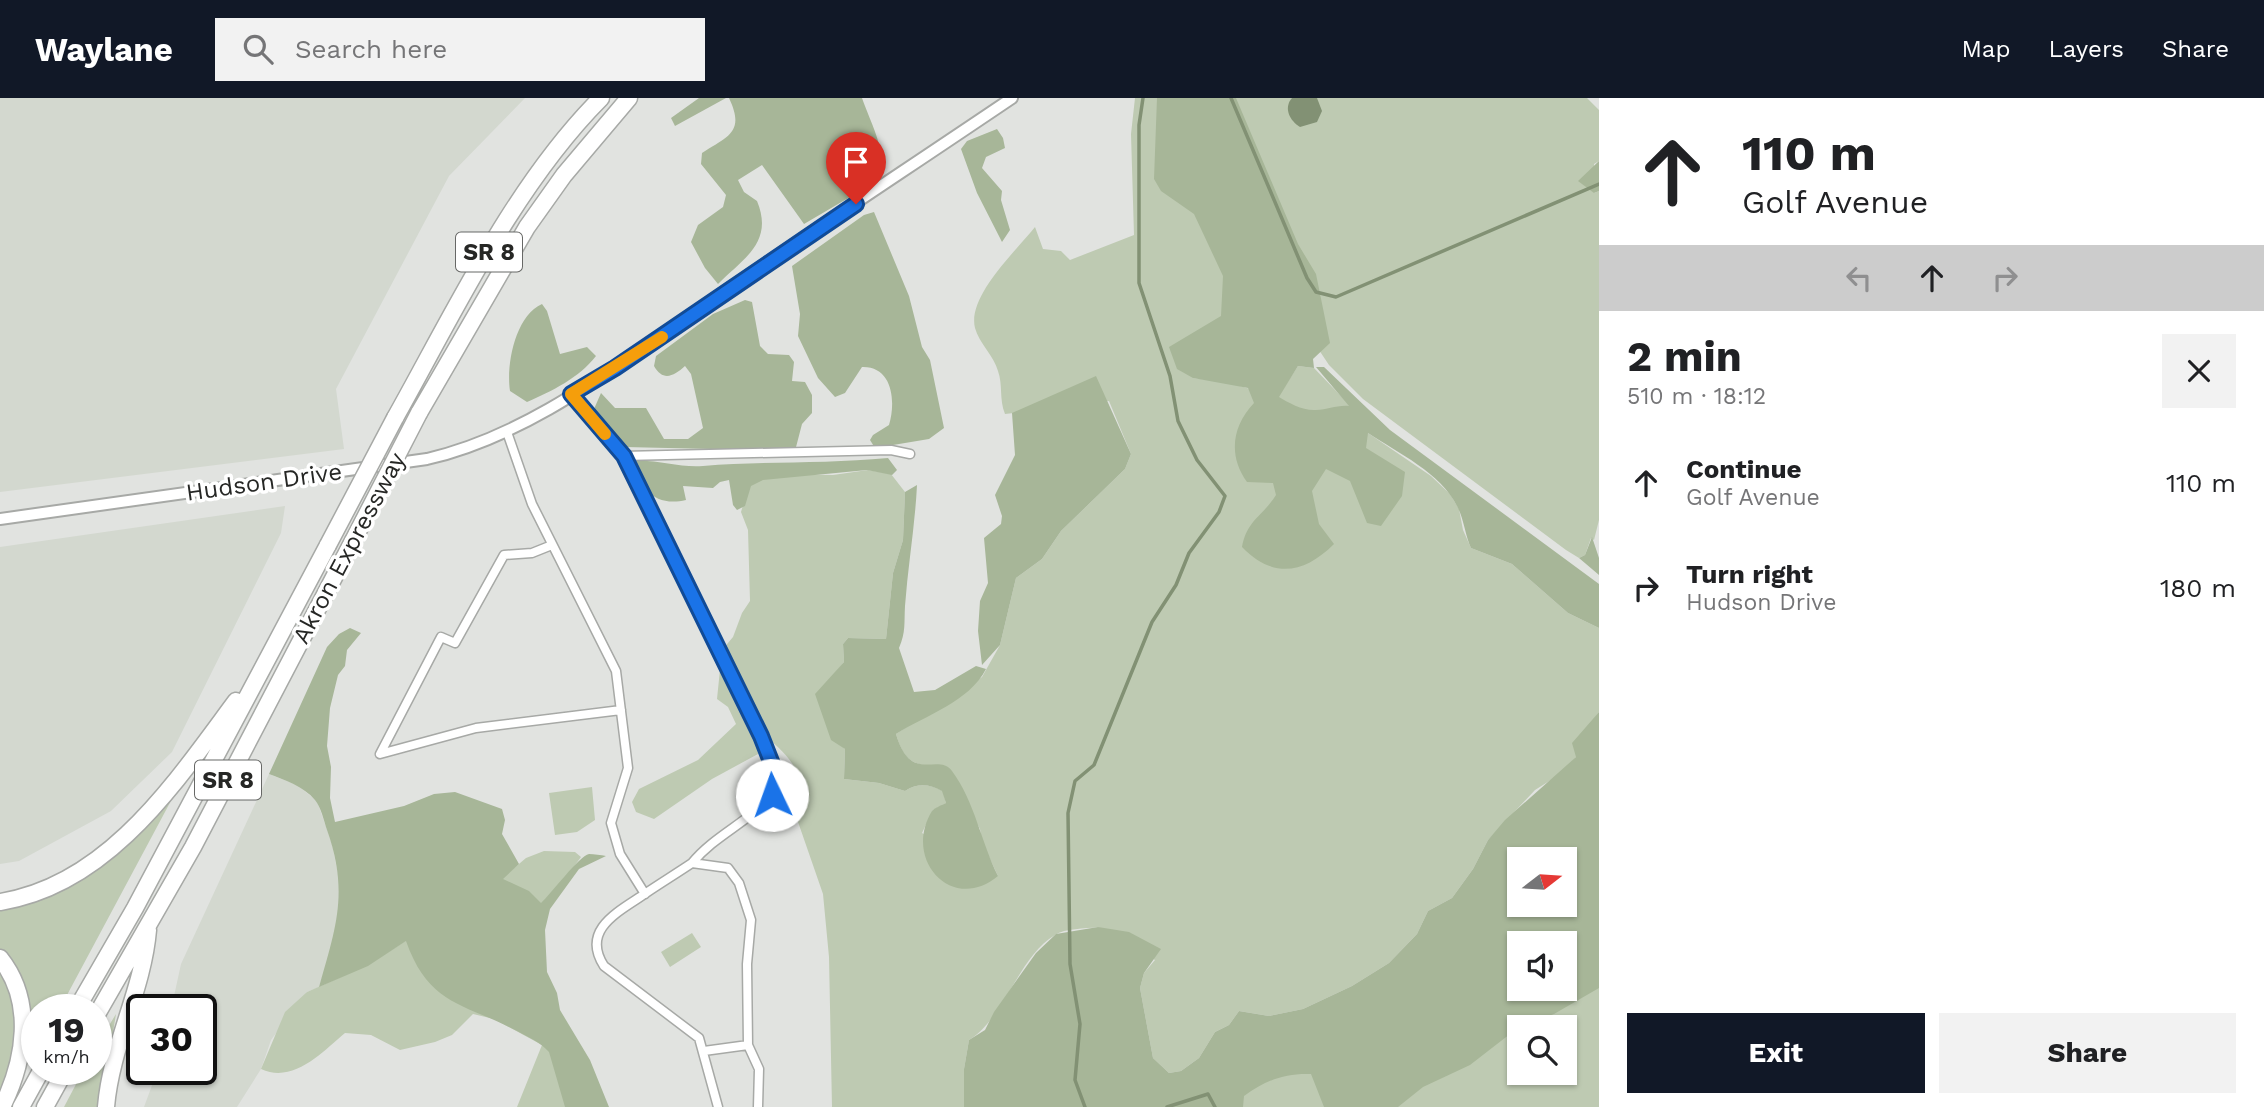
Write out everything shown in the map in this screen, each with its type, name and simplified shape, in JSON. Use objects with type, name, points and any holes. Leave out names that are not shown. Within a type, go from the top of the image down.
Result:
[{"type":"highway","name":"Akron Expressway","points":[[85,994],[135,908],[395,418],[507,220],[601,98]]},
{"type":"highway","name":"Akron Expressway","points":[[109,994],[149,925],[419,413],[527,227],[572,165],[629,98]]},
{"type":"highway","points":[[0,902],[32,896],[60,884],[96,861],[122,839],[177,778],[267,660]]},
{"type":"highway","points":[[106,1107],[113,1062],[146,953],[149,925]]},
{"type":"highway","points":[[0,958],[18,990],[24,1028],[13,1084],[2,1107]]},
{"type":"highway","points":[[21,1107],[33,1085]]},
{"type":"highway","points":[[45,1107],[57,1085]]},
{"type":"street","name":"Hudson Drive","points":[[0,519],[427,459],[454,453],[507,432],[624,362],[1012,98]]},
{"type":"street","points":[[571,394],[624,456],[772,764],[772,795],[760,809],[702,850],[692,863],[605,921],[596,941],[599,958],[604,966],[699,1038],[719,1107]]},
{"type":"street","points":[[507,432],[532,504],[616,671],[628,768],[611,823],[620,854],[645,894]]},
{"type":"street","points":[[624,456],[891,450],[910,454]]},
{"type":"street","points":[[552,545],[532,553],[505,555],[455,643],[441,637],[380,754],[476,728],[621,710]]},
{"type":"street","points":[[692,863],[728,868],[747,901],[751,920],[747,964],[748,1045],[759,1069],[758,1107]]},
{"type":"street","points":[[704,1051],[748,1045]]},
{"type":"shaded area","points":[[0,98],[525,98],[449,176],[336,389],[344,449],[0,492]]},
{"type":"shaded area","points":[[699,98],[726,98],[675,126],[671,118]]},
{"type":"shaded area","points":[[729,98],[862,98],[881,151],[882,172],[879,180],[804,224],[762,165],[738,180],[744,192],[757,201],[762,228],[754,248],[718,284],[705,268],[691,242],[698,225],[723,207],[726,195],[701,164],[702,153],[727,137],[735,126],[734,109]]},
{"type":"shaded area","points":[[1135,98],[1190,98],[1269,272],[1193,378],[1226,382],[1278,397],[1298,366],[1314,368],[1362,418],[1368,433],[1431,476],[1450,494],[1459,509],[1463,530],[1471,548],[1512,564],[1568,613],[1599,628],[1599,712],[1588,727],[1576,757],[1562,773],[1535,790],[1488,840],[1473,869],[1452,898],[1428,911],[1417,934],[1389,963],[1352,986],[1303,1009],[1269,1016],[1239,1011],[1229,1025],[1215,1032],[1199,1058],[1181,1071],[1169,1073],[1153,1058],[1140,988],[1144,973],[1155,960],[1098,927],[1064,931],[1042,945],[992,1017],[982,1030],[969,1040],[964,1069],[964,1107],[832,1107],[829,957],[823,894],[797,819],[796,785],[799,783],[794,767],[784,753],[757,728],[758,754],[712,779],[654,819],[636,812],[632,802],[639,789],[698,760],[736,724],[728,707],[717,699],[722,650],[733,637],[742,613],[750,601],[748,530],[741,512],[752,474],[833,475],[868,470],[891,474],[905,492],[903,540],[893,573],[886,639],[848,638],[843,644],[844,662],[824,687],[837,742],[845,749],[844,779],[879,783],[905,791],[924,785],[943,791],[946,803],[933,810],[922,833],[998,876],[982,842],[980,829],[946,766],[913,762],[903,752],[896,734],[982,677],[1000,645],[1016,578],[1042,559],[1061,531],[1125,469],[1131,454],[1109,401],[1005,414],[998,371],[977,334],[975,315],[978,302],[995,274],[1035,227],[1043,249],[1061,251],[1070,260],[1134,235],[1131,134]]},
{"type":"shaded area","points":[[1157,98],[1236,98],[1298,244],[1316,274],[1330,343],[1313,359],[1314,368],[1298,366],[1279,397],[1311,410],[1349,406],[1316,367],[1324,367],[1390,430],[1599,584],[1599,628],[1568,613],[1512,564],[1471,548],[1459,511],[1441,483],[1368,433],[1366,448],[1405,472],[1402,496],[1381,526],[1367,523],[1350,481],[1326,469],[1312,491],[1319,524],[1334,544],[1311,562],[1288,569],[1265,564],[1242,547],[1251,524],[1276,495],[1273,483],[1247,482],[1237,462],[1237,431],[1254,403],[1248,388],[1193,378],[1177,369],[1169,347],[1221,316],[1223,276],[1194,214],[1161,191],[1154,179]]},
{"type":"shaded area","points":[[1196,98],[1587,98],[1599,110],[1599,161],[1594,164],[1594,193],[1599,191],[1599,520],[1594,540],[1591,538],[1585,555],[1579,558],[1566,550],[1363,399],[1329,365],[1307,332]]},
{"type":"shaded area","points":[[1292,98],[1317,98],[1322,111],[1317,122],[1300,127],[1296,124],[1288,110]]},
{"type":"shaded area","points":[[997,129],[1005,148],[986,157],[982,168],[1002,191],[1001,200],[1010,230],[1002,242],[977,193],[961,149],[967,141]]},
{"type":"shaded area","points":[[1599,161],[1599,191],[1594,193],[1578,181]]},
{"type":"shaded area","points":[[874,212],[909,296],[922,347],[930,360],[944,428],[929,439],[875,448],[870,440],[873,435],[889,425],[892,406],[890,387],[880,372],[862,367],[845,393],[835,397],[818,378],[798,336],[800,314],[792,266],[864,215]]},
{"type":"shaded area","points":[[745,300],[752,302],[760,346],[768,354],[789,355],[794,362],[792,381],[805,382],[812,395],[812,413],[802,424],[795,451],[625,447],[594,409],[601,393],[615,408],[646,408],[664,439],[688,439],[703,428],[691,374],[685,366],[673,375],[661,374],[654,366],[656,356],[713,314]]},
{"type":"shaded area","points":[[542,304],[547,311],[560,354],[587,347],[596,356],[573,377],[527,402],[510,391],[511,355],[525,319]]},
{"type":"shaded area","points":[[1096,376],[1131,454],[1125,469],[1061,531],[1042,559],[1016,578],[1000,645],[982,665],[978,631],[980,601],[988,583],[984,538],[1001,524],[1002,516],[995,495],[1015,455],[1012,413]]},
{"type":"shaded area","points":[[888,458],[897,470],[892,475],[867,470],[763,480],[751,486],[745,506],[737,510],[733,505],[729,480],[720,482],[713,488],[683,486],[686,500],[666,501],[650,494],[644,488],[633,461],[694,466]]},
{"type":"shaded area","points":[[917,485],[903,637],[899,648],[914,692],[935,690],[976,666],[986,669],[958,699],[896,734],[909,759],[917,763],[946,766],[967,796],[998,876],[981,886],[964,889],[949,885],[937,876],[928,863],[923,847],[924,829],[932,811],[946,803],[942,791],[924,785],[905,791],[879,783],[844,779],[845,749],[831,740],[815,694],[844,662],[843,644],[848,638],[886,639],[893,573],[903,540],[905,492]]},
{"type":"shaded area","points":[[285,506],[281,533],[172,752],[111,811],[19,861],[0,864],[0,547]]},
{"type":"shaded area","points":[[1592,537],[1599,558],[1599,575],[1579,558],[1585,555]]},
{"type":"shaded area","points":[[350,628],[361,633],[347,650],[345,666],[338,675],[330,708],[327,746],[331,767],[330,798],[335,822],[404,806],[434,794],[455,792],[502,809],[505,820],[502,834],[519,864],[503,879],[529,891],[541,903],[584,856],[606,856],[579,869],[550,909],[545,930],[547,972],[557,993],[560,1010],[590,1060],[609,1107],[565,1107],[549,1052],[530,1038],[450,1000],[437,991],[415,962],[406,941],[368,966],[319,987],[338,909],[339,891],[334,852],[315,800],[299,787],[269,774],[327,647],[339,634]]},
{"type":"shaded area","points":[[1599,712],[1599,988],[1577,1001],[1577,931],[1507,931],[1507,1001],[1576,1001],[1551,1015],[1507,1015],[1507,1036],[1470,1065],[1423,1087],[1398,1107],[1324,1107],[1311,1074],[1284,1076],[1268,1082],[1244,1096],[1243,1107],[964,1107],[964,1069],[969,1040],[985,1030],[994,1012],[1036,953],[1056,934],[1098,927],[1129,932],[1161,949],[1144,973],[1140,988],[1153,1058],[1169,1073],[1181,1071],[1199,1058],[1215,1032],[1229,1025],[1239,1011],[1269,1016],[1303,1009],[1352,986],[1389,963],[1417,934],[1428,911],[1452,898],[1473,869],[1488,840],[1505,820],[1576,757],[1572,743]]},
{"type":"shaded area","points":[[269,774],[297,785],[317,801],[332,844],[339,879],[335,938],[319,987],[307,992],[271,1040],[261,1069],[237,1107],[144,1107],[152,1085],[217,1085],[217,994],[174,994],[181,964]]},
{"type":"shaded area","points":[[592,787],[595,820],[577,832],[555,835],[549,793]]},
{"type":"shaded area","points":[[173,797],[68,994],[21,994],[21,1008],[18,976],[0,949],[0,909],[26,905],[50,896],[73,884],[115,852]]},
{"type":"shaded area","points":[[544,851],[575,852],[581,857],[559,887],[541,904],[518,965],[601,1107],[517,1107],[542,1045],[494,1019],[473,1014],[452,1035],[435,1042],[400,1050],[371,1035],[345,1033],[317,1057],[296,1069],[273,1073],[261,1069],[285,1012],[307,992],[368,965],[499,881],[526,858]]},
{"type":"shaded area","points":[[692,933],[701,947],[670,967],[661,952]]},
{"type":"shaded area","points":[[1599,965],[1599,1107],[1116,1107],[1518,1001],[1577,1001],[1577,980]]},
{"type":"shaded area","points":[[0,967],[12,999],[16,1028],[12,1058],[0,1090]]},
{"type":"shaded area","points":[[116,1014],[112,1039],[112,1021]]},
{"type":"shaded area","points":[[76,1085],[105,1085],[101,1107],[64,1107]]},
{"type":"waterway","points":[[1085,1107],[1075,1080],[1080,1024],[1070,964],[1068,813],[1075,781],[1094,765],[1152,622],[1176,585],[1189,553],[1219,512],[1225,496],[1197,460],[1178,421],[1170,376],[1139,283],[1139,125],[1143,98]]},
{"type":"waterway","points":[[1231,98],[1307,278],[1316,292],[1336,297],[1599,184]]},
{"type":"waterway","points":[[1167,1107],[1208,1094],[1215,1107]]},
{"type":"slow traffic","points":[[605,434],[571,394],[662,337]]},
{"type":"route","points":[[772,795],[772,764],[761,736],[644,502],[624,456],[571,394],[615,368],[856,204]]}]
